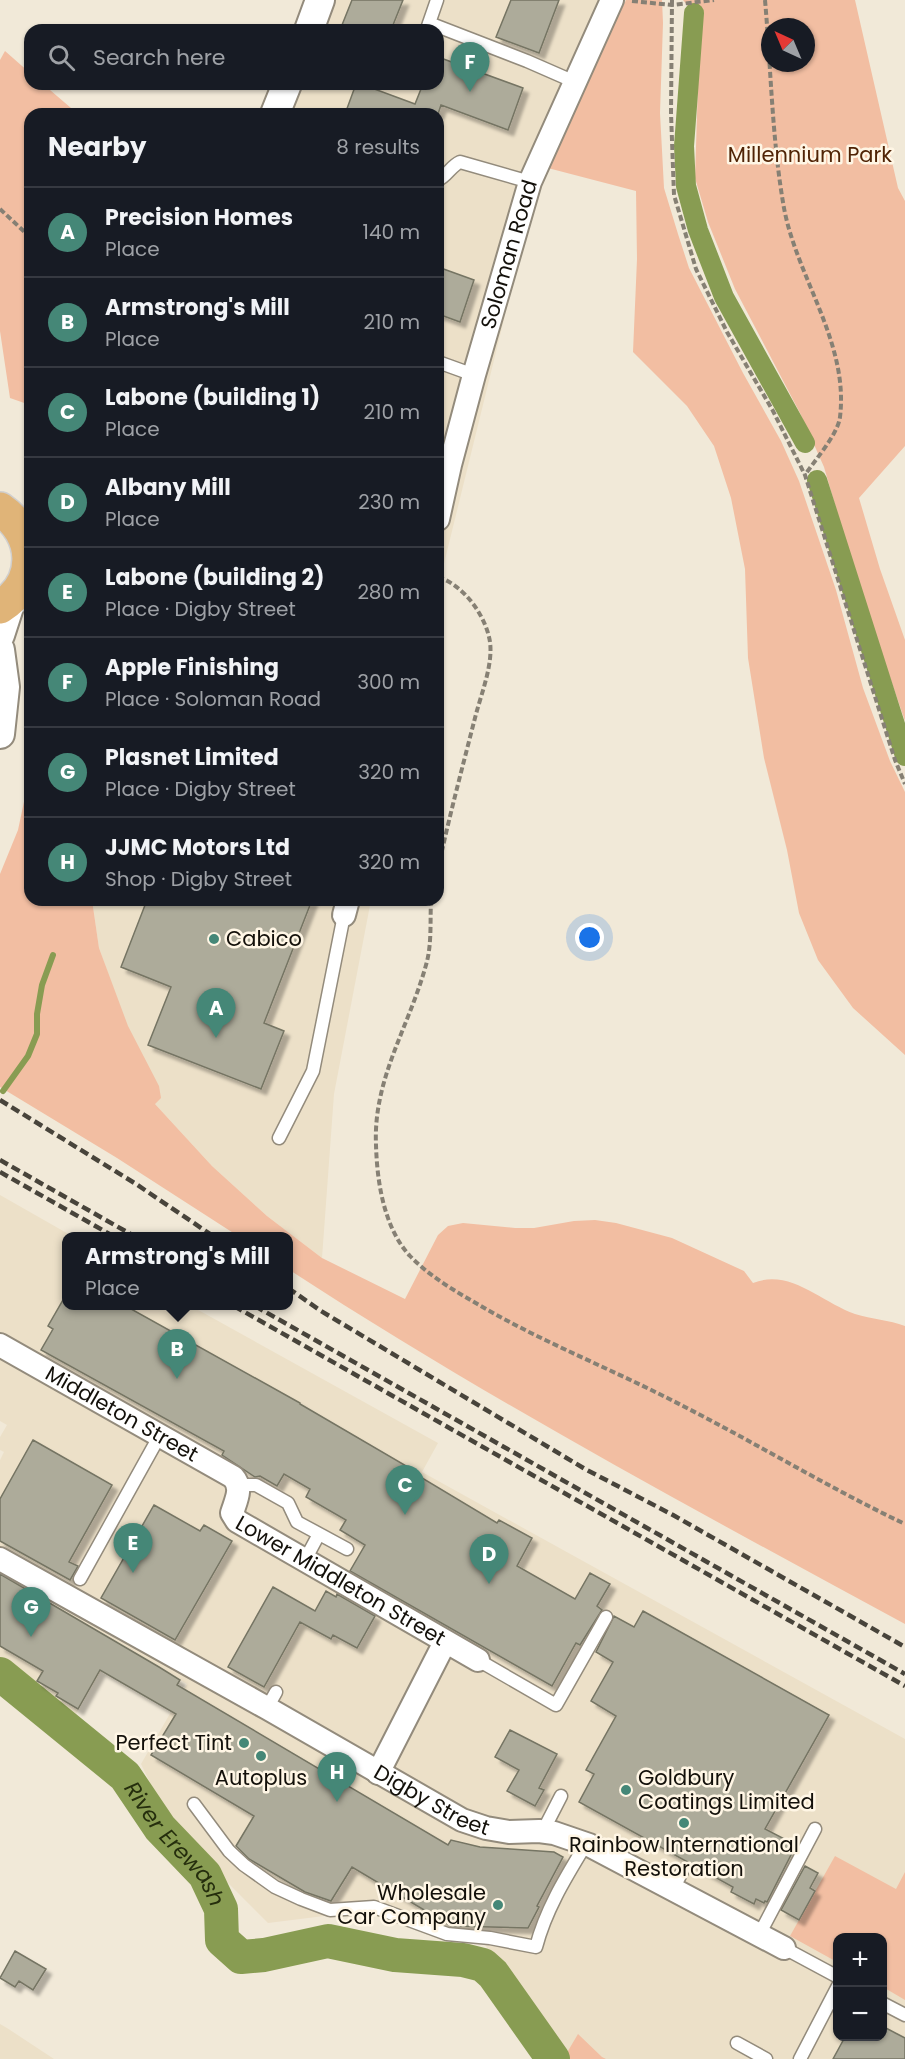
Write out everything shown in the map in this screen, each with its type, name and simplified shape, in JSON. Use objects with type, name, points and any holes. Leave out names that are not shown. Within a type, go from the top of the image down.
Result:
[{"type":"main road","points":[[14,516],[24,538]]},
{"type":"main road","points":[[5,604],[24,579]]},
{"type":"street","points":[[311,24],[320,0]]},
{"type":"street","name":"Soloman Road","points":[[444,468],[474,375],[530,182],[612,0]]},
{"type":"street","points":[[277,108],[285,90]]},
{"type":"street","points":[[0,635],[5,604]]},
{"type":"street","points":[[0,650],[5,687],[0,725]]},
{"type":"street","name":"Middleton Street","points":[[0,1345],[233,1477],[239,1485]]},
{"type":"street","name":"Lower Middleton Street","points":[[239,1485],[232,1513],[240,1523],[478,1660]]},
{"type":"street","name":"Digby Street","points":[[0,1559],[272,1700],[378,1773],[433,1797],[462,1820],[486,1828],[509,1832],[543,1832],[570,1837],[678,1879],[759,1935],[784,1948]]},
{"type":"street","points":[[378,1773],[426,1689],[445,1642]]},
{"type":"lane","points":[[429,24],[437,0]]},
{"type":"lane","points":[[444,32],[527,61],[575,82]]},
{"type":"lane","points":[[444,177],[453,165],[460,162],[530,182]]},
{"type":"lane","points":[[444,364],[474,375]]},
{"type":"lane","points":[[279,1138],[313,1071],[346,908]]},
{"type":"lane","points":[[80,1579],[160,1435]]},
{"type":"lane","points":[[239,1485],[256,1485],[288,1503],[297,1522],[347,1549]]},
{"type":"lane","points":[[305,1560],[319,1534]]},
{"type":"lane","points":[[478,1660],[556,1704],[606,1617]]},
{"type":"lane","points":[[543,1832],[561,1796]]},
{"type":"lane","points":[[194,1804],[229,1851],[244,1865],[275,1887],[301,1899],[330,1910],[374,1907],[447,1934],[490,1938],[536,1947],[543,1922],[562,1883],[586,1844]]},
{"type":"lane","points":[[759,1935],[815,1829]]},
{"type":"lane","points":[[784,1948],[833,1975]]},
{"type":"lane","points":[[800,2059],[836,1987]]},
{"type":"lane","points":[[887,2006],[905,2015]]},
{"type":"lane","points":[[736,2043],[766,2059]]},
{"type":"path","points":[[621,0],[672,2],[714,0]]},
{"type":"path","points":[[765,0],[784,209],[793,240],[837,358],[841,400],[840,419],[836,429],[805,476]]},
{"type":"path","points":[[672,2],[671,113],[674,195],[696,269],[727,332],[773,411],[805,476],[895,760],[905,784]]},
{"type":"path","points":[[0,209],[24,231]]},
{"type":"path","points":[[444,580],[450,582],[481,616],[490,644],[485,679],[444,845]]},
{"type":"path","points":[[431,906],[429,955],[382,1083],[376,1143],[383,1201],[390,1222],[403,1247],[436,1278],[497,1316],[679,1404],[905,1524]]},
{"type":"shaded area","points":[[334,0],[626,0],[544,167],[444,564],[444,108],[290,108],[297,90],[444,90],[444,24],[324,24]]},
{"type":"shaded area","points":[[93,906],[370,906],[334,1094],[322,1258],[293,1236],[293,1232],[288,1232],[267,1216],[212,1166],[155,1104],[99,948]]},
{"type":"shaded area","points":[[0,1195],[65,1232],[62,1232],[62,1310],[198,1310],[438,1443],[422,1472],[905,1739],[905,2059],[567,2059],[483,1942],[433,1936],[373,1915],[324,1916],[268,1923],[211,1866],[158,1799],[141,1764],[187,1684],[118,1642],[76,1714],[0,1657],[0,1460],[4,1452],[0,1450],[0,1437],[7,1425],[0,1421]]},
{"type":"shaded area","points":[[0,2024],[7,2028],[54,2059],[0,2059]]},
{"type":"green space","points":[[626,0],[662,0],[660,113],[664,188],[678,234],[689,268],[781,441],[799,481],[836,590],[863,688],[890,761],[905,792],[905,1055],[853,1008],[818,960],[799,913],[787,850],[764,758],[748,658],[745,569],[731,498],[714,446],[687,406],[633,352],[637,259],[636,191],[544,167]]},
{"type":"green space","name":"Millennium Park","points":[[683,0],[855,0],[898,188],[905,201],[905,446],[859,498],[880,569],[905,640],[905,721],[860,591],[824,467],[800,413],[735,289],[708,222],[695,178],[700,21]]},
{"type":"green space","points":[[5,51],[24,68],[24,90],[50,90],[71,108],[24,108],[24,403],[10,398],[0,331],[0,60]]},
{"type":"green space","points":[[24,802],[24,906],[93,906],[99,948],[128,1026],[159,1086],[161,1098],[155,1104],[212,1166],[288,1232],[232,1232],[117,1158],[0,1087],[0,874],[18,830]]},
{"type":"green space","points":[[595,1220],[616,1223],[672,1238],[744,1271],[753,1283],[780,1280],[793,1283],[855,1314],[905,1326],[905,1624],[593,1453],[363,1317],[293,1272],[293,1236],[322,1258],[405,1299],[438,1235],[448,1226],[463,1223],[534,1228],[574,1221]]},
{"type":"green space","points":[[835,1856],[896,1889],[905,1872],[905,2000],[887,1989],[887,1933],[833,1933],[833,1960],[790,1936]]},
{"type":"green space","points":[[578,2034],[606,2059],[567,2059],[565,2056]]},
{"type":"building","points":[[352,0],[403,0],[393,24],[342,24]]},
{"type":"building","points":[[511,0],[559,0],[539,53],[496,37]]},
{"type":"building","points":[[444,59],[523,88],[508,130],[441,105],[440,108],[347,108],[354,90],[377,90],[415,104],[421,90],[444,90]]},
{"type":"building","points":[[444,269],[474,280],[460,322],[444,316]]},
{"type":"building","name":"Cabico","points":[[145,906],[310,906],[264,1023],[284,1031],[261,1089],[148,1045],[171,987],[121,967]]},
{"type":"building","points":[[62,1302],[62,1310],[133,1310],[300,1403],[497,1523],[499,1520],[532,1538],[517,1566],[575,1599],[590,1573],[610,1584],[597,1606],[602,1610],[580,1645],[576,1643],[552,1686],[350,1571],[365,1545],[340,1530],[346,1520],[306,1497],[310,1489],[284,1474],[277,1486],[260,1476],[255,1477],[222,1455],[224,1451],[41,1350],[53,1329],[48,1326]]},
{"type":"building","points":[[33,1440],[112,1485],[69,1562],[78,1566],[70,1580],[0,1541],[0,1499]]},
{"type":"building","points":[[154,1505],[200,1531],[204,1525],[232,1541],[175,1640],[101,1598]]},
{"type":"building","points":[[0,1574],[180,1680],[177,1685],[448,1845],[451,1840],[480,1847],[554,1852],[563,1857],[528,1928],[451,1926],[352,1867],[331,1901],[305,1892],[249,1859],[236,1846],[254,1816],[151,1755],[176,1714],[100,1670],[78,1709],[56,1696],[58,1693],[37,1681],[43,1671],[0,1646]]},
{"type":"building","points":[[273,1587],[315,1611],[326,1591],[336,1597],[337,1594],[375,1616],[357,1648],[333,1635],[331,1639],[300,1622],[264,1687],[228,1667]]},
{"type":"building","points":[[643,1611],[829,1715],[765,1829],[796,1845],[767,1902],[756,1899],[754,1904],[731,1892],[733,1887],[579,1802],[594,1774],[586,1770],[616,1716],[591,1701],[613,1662],[596,1652],[614,1616],[634,1627]]},
{"type":"building","points":[[510,1730],[557,1754],[539,1788],[544,1790],[535,1806],[507,1791],[519,1770],[495,1757]]},
{"type":"building","points":[[805,1866],[818,1873],[810,1888],[815,1891],[799,1920],[781,1910]]},
{"type":"building","points":[[15,1951],[46,1969],[33,1990],[19,1981],[15,1987],[0,1978]]},
{"type":"building","points":[[887,2029],[905,2038],[905,2059],[833,2059],[843,2041],[887,2041]]},
{"type":"waterway","points":[[694,13],[684,146],[686,186],[698,230],[724,297],[805,443]]},
{"type":"waterway","points":[[817,480],[905,756]]},
{"type":"waterway","points":[[3,1091],[28,1056],[37,1034],[37,1014],[42,985],[53,955]]},
{"type":"waterway","name":"River Erewash","points":[[0,1674],[125,1776],[160,1828],[205,1875],[221,1909],[222,1940],[241,1957],[264,1955],[328,1941],[395,1955],[463,1960],[483,1965],[493,1974],[553,2059]]},
{"type":"railway","points":[[0,1100],[136,1184],[207,1232]]},
{"type":"railway","points":[[0,1160],[127,1232]]},
{"type":"railway","points":[[0,1172],[106,1232]]},
{"type":"railway","points":[[293,1291],[321,1311],[585,1469],[673,1515],[905,1647]]},
{"type":"railway","points":[[241,1310],[905,1686]]},
{"type":"railway","points":[[262,1310],[905,1674]]},
{"type":"place","name":"Apple Finishing","points":[[470,92]]},
{"type":"place","name":"Cabico","points":[[214,939]]},
{"type":"place","name":"Precision Homes","points":[[216,1038]]},
{"type":"place","name":"Armstrong's Mill","points":[[177,1379]]},
{"type":"place","name":"Labone (building 1)","points":[[405,1515]]},
{"type":"place","name":"Labone (building 2)","points":[[133,1573]]},
{"type":"place","name":"Albany Mill","points":[[489,1584]]},
{"type":"place","name":"Plasnet Limited","points":[[31,1637]]},
{"type":"place","name":"Perfect Tint","points":[[244,1743]]},
{"type":"place","name":"Autoplus","points":[[261,1756]]},
{"type":"place","name":"Goldbury Coatings Limited","points":[[626,1790]]},
{"type":"place","name":"JJMC Motors Ltd","points":[[337,1802]]},
{"type":"place","name":"Rainbow International Restoration","points":[[684,1823]]},
{"type":"place","name":"Wholesale Car Company","points":[[498,1905]]}]
